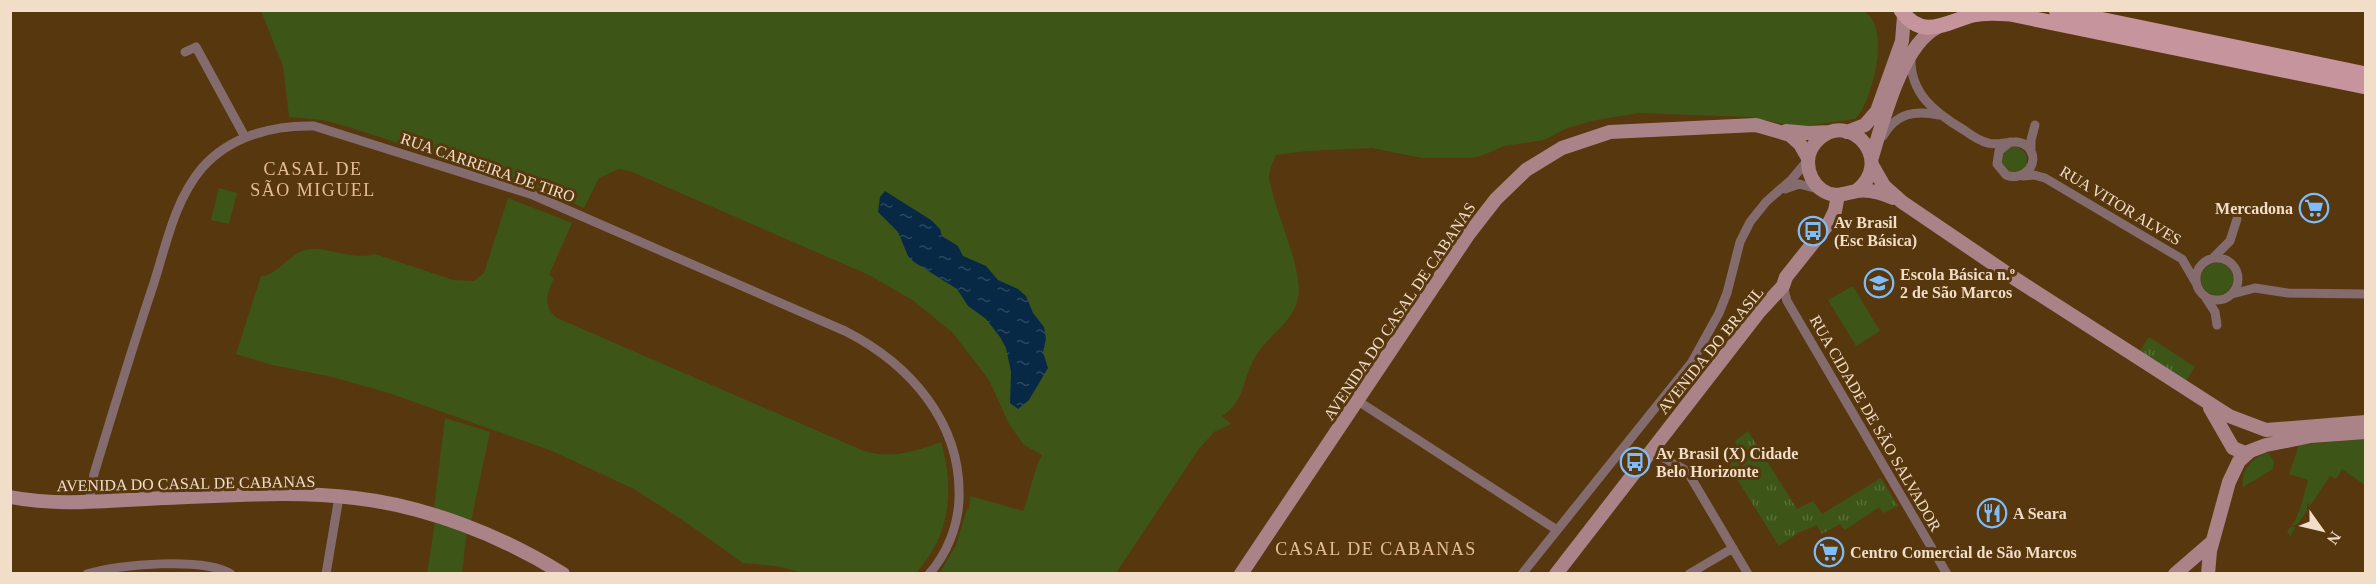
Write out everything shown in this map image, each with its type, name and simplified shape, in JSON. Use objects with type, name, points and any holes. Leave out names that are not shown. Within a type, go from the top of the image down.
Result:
[{"type":"main road","points":[[1941,26],[1952,21],[1961,10]]},
{"type":"main road","points":[[2056,10],[2366,74]]},
{"type":"main road","points":[[1903,13],[1920,26],[1941,26],[1986,13],[2010,15],[2366,87]]},
{"type":"street","points":[[1522,573],[1673,386],[1700,349],[1723,303],[1736,255],[1745,231],[1756,213],[1792,179],[1808,159],[1817,140],[1865,125],[1877,111],[1902,40],[1903,13]]},
{"type":"street","points":[[1856,191],[1868,180],[1873,157],[1903,69],[1927,33],[1941,26]]},
{"type":"street","points":[[185,52],[196,47],[244,137]]},
{"type":"street","name":"RUA VITOR ALVES","points":[[1911,54],[1913,78],[1922,95],[1940,115],[1983,141],[2025,145],[2038,170],[2045,178]]},
{"type":"street","name":"RUA VITOR ALVES","points":[[1873,157],[1886,130],[1900,116],[1920,112],[1940,115]]},
{"type":"street","name":"AVENIDA DO CASAL DE CABANAS","points":[[1241,573],[1483,215],[1510,185],[1542,158],[1579,140],[1616,131],[1745,125],[1802,133],[1841,131]]},
{"type":"street","name":"RUA CARREIRA DE TIRO","points":[[89,501],[94,474],[178,208],[202,168],[222,151],[244,137],[280,127],[324,128],[519,190],[845,331],[875,347],[894,362],[925,394],[949,435],[957,460],[960,487],[956,520],[946,547],[929,573]]},
{"type":"street","points":[[1997,164],[1999,151],[2034,127],[2030,169],[2019,177]]},
{"type":"street","name":"AVENIDA DO CASAL DE CABANAS","points":[[1777,130],[1796,139],[1808,159]]},
{"type":"street","points":[[1841,131],[1863,141],[1873,157],[1884,186],[1902,202],[2210,406],[2260,429],[2276,430],[2366,423]]},
{"type":"street","name":"RUA VITOR ALVES","points":[[1983,141],[2006,175],[2019,177],[2034,175],[2045,178],[2182,259],[2221,258],[2255,288]]},
{"type":"street","points":[[1808,159],[1810,174],[1823,191]]},
{"type":"street","points":[[1775,194],[1799,184],[1838,195],[1856,191],[1877,192],[1902,202]]},
{"type":"street","name":"AVENIDA DO BRASIL","points":[[1556,573],[1759,312],[1783,286],[1786,277],[1833,217],[1838,195]]},
{"type":"street","points":[[2196,283],[2199,268],[2220,253],[2230,241],[2237,219]]},
{"type":"street","points":[[2230,241],[2238,280],[2230,296]]},
{"type":"street","name":"RUA VITOR ALVES","points":[[2182,259],[2210,304],[2217,322],[2230,296]]},
{"type":"street","name":"RUA CIDADE DE SÃO SALVADOR","points":[[1783,286],[1790,306],[1947,573]]},
{"type":"street","points":[[2204,296],[2218,301],[2255,288],[2289,293],[2366,294]]},
{"type":"street","points":[[1358,401],[1557,530]]},
{"type":"street","points":[[2210,406],[2237,451],[2250,451],[2266,445],[2311,436],[2366,432]]},
{"type":"street","points":[[2230,441],[2230,432],[2234,427],[2248,424]]},
{"type":"street","points":[[2208,573],[2212,541],[2232,474],[2239,461],[2256,447],[2259,437],[2248,424]]},
{"type":"street","points":[[1651,451],[1685,470],[1690,476],[1748,573]]},
{"type":"street","name":"AVENIDA DO CASAL DE CABANAS","points":[[10,497],[46,502],[260,494],[339,496],[394,505],[470,528],[528,553],[563,573]]},
{"type":"street","points":[[326,573],[339,496]]},
{"type":"street","points":[[2175,573],[2212,541]]},
{"type":"street","points":[[1689,573],[1733,548]]},
{"type":"street","points":[[87,573],[106,568],[146,564],[217,567],[231,573]]},
{"type":"green space","points":[[1858,10],[1869,16],[1876,27],[1878,43],[1874,79],[1862,110],[1855,119],[1798,127],[1750,117],[1639,113],[1591,121],[1565,129],[1544,140],[1504,146],[1471,158],[1422,158],[1372,148],[1276,155],[1270,169],[1269,179],[1297,275],[1299,287],[1295,307],[1291,315],[1260,349],[1251,365],[1239,397],[1229,411],[1222,416],[1231,424],[1214,432],[1198,450],[1116,573],[939,574],[956,545],[967,509],[969,509],[970,496],[1023,511],[1042,455],[1024,445],[1009,424],[989,380],[953,333],[914,301],[869,275],[630,171],[619,169],[599,178],[584,208],[544,191],[352,128],[323,120],[289,117],[283,66],[261,11]]},
{"type":"green space","points":[[2014,147],[2023,151],[2027,160],[2023,169],[2014,173],[2005,169],[2001,160],[2005,151]]},
{"type":"green space","points":[[219,188],[237,193],[229,224],[211,220]]},
{"type":"green space","points":[[508,198],[572,223],[549,275],[554,278],[547,300],[549,309],[557,318],[864,451],[884,454],[903,453],[941,442],[948,478],[947,512],[936,544],[916,573],[804,573],[776,566],[743,563],[634,489],[552,451],[389,393],[236,354],[261,276],[271,273],[299,252],[313,249],[356,256],[375,254],[453,280],[474,281],[484,273]]},
{"type":"green space","points":[[2217,263],[2228,268],[2233,279],[2228,290],[2217,295],[2206,290],[2201,279],[2206,268]]},
{"type":"green space","points":[[1853,286],[1880,331],[1856,346],[1828,300]]},
{"type":"green space","points":[[2149,337],[2195,367],[2185,382],[2139,352]]},
{"type":"green space","points":[[445,418],[490,432],[471,521],[434,508]]},
{"type":"green space","points":[[1748,431],[1797,509],[1813,501],[1822,514],[1881,478],[1898,506],[1883,513],[1879,507],[1845,530],[1840,524],[1822,534],[1817,525],[1798,533],[1779,546],[1730,468],[1730,458],[1739,452],[1735,441]]},
{"type":"green space","points":[[2365,439],[2365,485],[2342,469],[2336,479],[2330,476],[2290,536],[2287,531],[2298,514],[2308,480],[2289,474],[2299,445]]},
{"type":"green space","points":[[2268,453],[2274,461],[2273,469],[2243,487],[2245,470],[2252,461]]},
{"type":"green space","points":[[435,521],[467,530],[462,573],[427,574]]},
{"type":"water","points":[[885,191],[931,220],[940,229],[942,236],[958,246],[963,256],[986,266],[998,280],[1018,289],[1026,296],[1033,313],[1044,327],[1046,339],[1043,352],[1048,368],[1029,400],[1018,409],[1010,403],[1011,372],[1006,348],[1000,337],[986,319],[968,306],[957,289],[908,256],[898,232],[878,212],[880,197]]},
{"type":"place","name":"Mercadona","points":[[2314,208]]},
{"type":"place","name":"Av Brasil (Esc Básica)","points":[[1813,231]]},
{"type":"place","name":"Escola Básica n.º 2 de São Marcos","points":[[1879,283]]},
{"type":"place","name":"Av Brasil (X) Cidade Belo Horizonte","points":[[1635,462]]},
{"type":"place","name":"A Seara","points":[[1992,513]]},
{"type":"place","name":"Centro Comercial de São Marcos","points":[[1829,552]]},
{"type":"district","name":"CASAL DE SÃO MIGUEL","points":[[313,180]]},
{"type":"district","name":"CASAL DE CABANAS","points":[[1376,549]]}]
